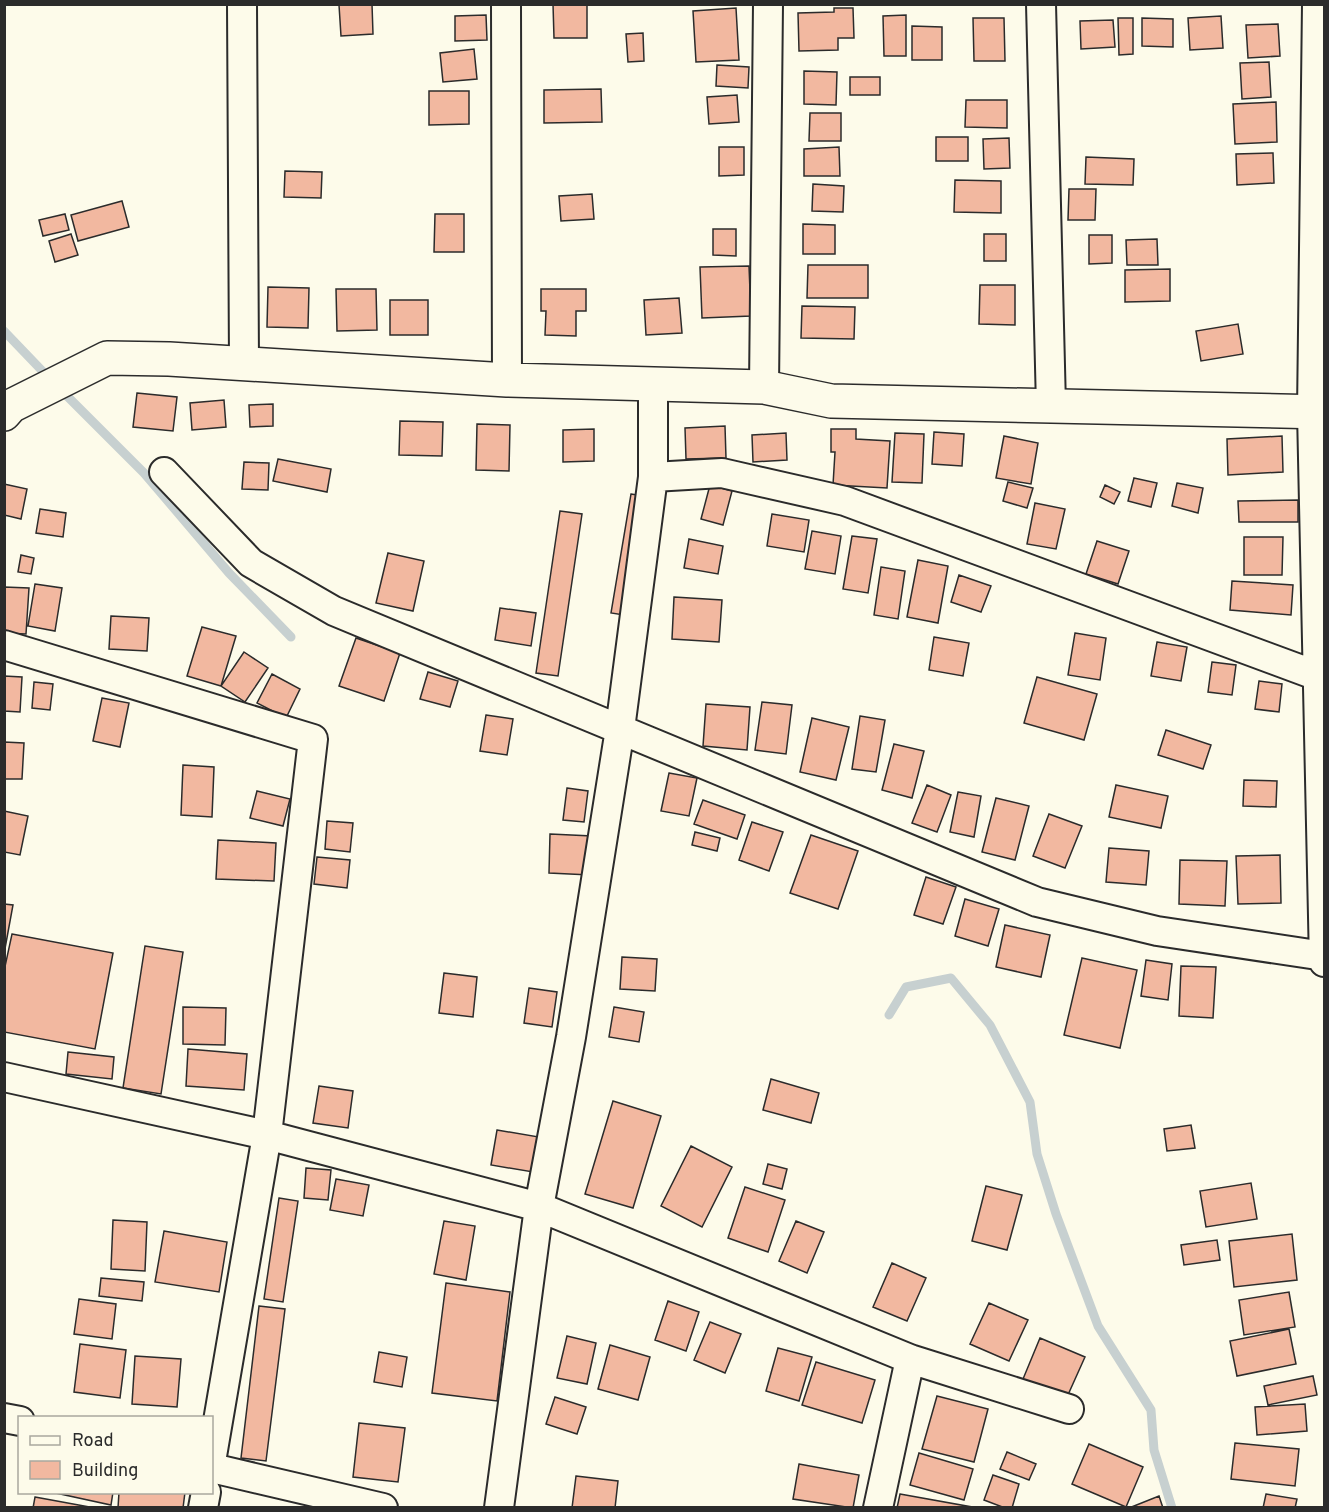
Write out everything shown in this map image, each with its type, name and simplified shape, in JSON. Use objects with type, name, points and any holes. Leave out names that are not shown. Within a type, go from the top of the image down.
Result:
[{"type":"street","points":[[242,4],[244,364]]},
{"type":"street","points":[[506,4],[507,380]]},
{"type":"street","points":[[764,387],[768,4]]},
{"type":"street","points":[[1041,4],[1051,406]]},
{"type":"street","points":[[1317,4],[1318,676],[1324,962]]},
{"type":"street","points":[[4,414],[11,406],[106,358],[507,380],[764,387],[831,401],[1318,412]]},
{"type":"street","points":[[499,1508],[539,1207],[571,1037],[620,729],[653,477],[653,383]]},
{"type":"street","points":[[164,472],[251,563],[334,611],[1037,902],[1157,932],[1324,956]]},
{"type":"street","points":[[653,477],[722,473],[845,501],[1318,676]]},
{"type":"street","points":[[4,645],[313,739],[267,1135],[213,1450]]},
{"type":"street","points":[[4,1077],[267,1135],[539,1207],[910,1359],[1069,1409]]},
{"type":"street","points":[[878,1508],[910,1359]]},
{"type":"street","points":[[213,1468],[383,1508]]},
{"type":"building","points":[[372,4],[373,34],[341,36],[339,5]]},
{"type":"building","points":[[553,4],[587,4],[587,38],[554,38]]},
{"type":"building","points":[[736,8],[739,60],[696,62],[693,11]]},
{"type":"building","points":[[834,8],[853,8],[854,38],[838,38],[838,50],[799,51],[798,13],[834,12]]},
{"type":"building","points":[[486,15],[487,40],[455,41],[455,16]]},
{"type":"building","points":[[906,15],[906,56],[884,56],[883,16]]},
{"type":"building","points":[[1221,16],[1223,48],[1190,50],[1188,18]]},
{"type":"building","points":[[973,18],[1004,18],[1005,61],[974,61]]},
{"type":"building","points":[[1118,18],[1133,18],[1133,54],[1119,55]]},
{"type":"building","points":[[1142,18],[1173,19],[1173,47],[1142,46]]},
{"type":"building","points":[[1113,20],[1115,47],[1081,49],[1080,21]]},
{"type":"building","points":[[1278,24],[1280,56],[1248,58],[1246,25]]},
{"type":"building","points":[[912,26],[942,27],[942,60],[912,60]]},
{"type":"building","points":[[643,33],[644,61],[628,62],[626,34]]},
{"type":"building","points":[[474,49],[477,79],[443,82],[440,53]]},
{"type":"building","points":[[1269,62],[1271,97],[1242,99],[1240,63]]},
{"type":"building","points":[[717,65],[749,67],[748,88],[716,86]]},
{"type":"building","points":[[804,71],[837,72],[836,105],[804,104]]},
{"type":"building","points":[[850,77],[880,77],[880,95],[850,95]]},
{"type":"building","points":[[601,89],[602,122],[544,123],[544,90]]},
{"type":"building","points":[[429,91],[469,91],[469,124],[429,125]]},
{"type":"building","points":[[737,95],[739,122],[709,124],[707,97]]},
{"type":"building","points":[[966,100],[1007,100],[1007,128],[965,127]]},
{"type":"building","points":[[1276,102],[1277,142],[1235,144],[1233,104]]},
{"type":"building","points":[[810,113],[841,113],[841,141],[809,141]]},
{"type":"building","points":[[936,137],[968,137],[968,161],[936,161]]},
{"type":"building","points":[[1009,138],[1010,168],[984,169],[983,139]]},
{"type":"building","points":[[719,147],[744,147],[744,175],[719,176]]},
{"type":"building","points":[[839,147],[840,176],[804,176],[804,149]]},
{"type":"building","points":[[1273,153],[1274,183],[1237,185],[1236,154]]},
{"type":"building","points":[[1086,157],[1134,159],[1133,185],[1085,184]]},
{"type":"building","points":[[285,171],[322,172],[321,198],[284,197]]},
{"type":"building","points":[[955,180],[1001,181],[1001,213],[954,212]]},
{"type":"building","points":[[813,184],[844,186],[843,212],[812,211]]},
{"type":"building","points":[[1069,189],[1096,189],[1095,220],[1068,220]]},
{"type":"building","points":[[592,194],[594,219],[561,221],[559,196]]},
{"type":"building","points":[[122,201],[129,227],[78,241],[71,215]]},
{"type":"building","points":[[65,214],[69,230],[43,236],[39,220]]},
{"type":"building","points":[[435,214],[464,214],[464,252],[434,252]]},
{"type":"building","points":[[803,224],[835,225],[835,254],[803,254]]},
{"type":"building","points":[[713,229],[736,229],[736,256],[713,255]]},
{"type":"building","points":[[71,234],[78,255],[55,262],[49,241]]},
{"type":"building","points":[[984,234],[1006,234],[1006,261],[984,261]]},
{"type":"building","points":[[1089,235],[1112,235],[1112,263],[1089,264]]},
{"type":"building","points":[[1157,239],[1158,265],[1127,265],[1126,240]]},
{"type":"building","points":[[808,265],[868,265],[868,298],[807,298]]},
{"type":"building","points":[[749,266],[751,316],[702,318],[700,267]]},
{"type":"building","points":[[1170,269],[1170,301],[1125,302],[1125,270]]},
{"type":"building","points":[[980,285],[1015,285],[1015,325],[979,324]]},
{"type":"building","points":[[268,287],[309,288],[308,328],[267,327]]},
{"type":"building","points":[[336,289],[376,289],[377,330],[337,331]]},
{"type":"building","points":[[541,289],[586,289],[586,311],[576,311],[576,336],[545,335],[546,311],[541,311]]},
{"type":"building","points":[[679,298],[682,333],[646,335],[644,300]]},
{"type":"building","points":[[390,300],[428,300],[428,335],[390,335]]},
{"type":"building","points":[[802,306],[855,307],[854,339],[801,338]]},
{"type":"building","points":[[1238,324],[1243,354],[1201,361],[1196,331]]},
{"type":"building","points":[[137,393],[177,397],[173,431],[133,427]]},
{"type":"building","points":[[224,400],[226,427],[192,430],[190,403]]},
{"type":"building","points":[[273,404],[273,426],[250,427],[249,405]]},
{"type":"building","points":[[400,421],[443,422],[442,456],[399,455]]},
{"type":"building","points":[[477,424],[510,425],[509,471],[476,470]]},
{"type":"building","points":[[725,426],[726,458],[686,459],[685,428]]},
{"type":"building","points":[[594,429],[594,461],[563,462],[563,430]]},
{"type":"building","points":[[831,429],[856,429],[856,439],[890,441],[887,488],[833,485],[835,452],[831,452]]},
{"type":"building","points":[[934,432],[964,434],[962,466],[932,464]]},
{"type":"building","points":[[786,433],[787,460],[753,462],[752,435]]},
{"type":"building","points":[[895,433],[924,434],[922,483],[892,482]]},
{"type":"building","points":[[1004,436],[1038,443],[1031,484],[996,478]]},
{"type":"building","points":[[1282,436],[1283,472],[1228,475],[1227,439]]},
{"type":"building","points":[[278,459],[331,469],[327,492],[273,481]]},
{"type":"building","points":[[244,462],[269,463],[268,490],[242,489]]},
{"type":"building","points":[[1134,478],[1157,483],[1151,507],[1128,501]]},
{"type":"building","points":[[1008,482],[1033,488],[1027,508],[1003,501]]},
{"type":"building","points":[[1177,483],[1203,488],[1198,513],[1172,506]]},
{"type":"building","points":[[4,484],[27,489],[21,519],[4,515]]},
{"type":"building","points":[[710,485],[732,491],[723,525],[701,519]]},
{"type":"building","points":[[1105,485],[1120,492],[1114,504],[1100,497]]},
{"type":"building","points":[[631,494],[650,497],[630,616],[611,613]]},
{"type":"building","points":[[1298,500],[1298,522],[1239,522],[1238,501]]},
{"type":"building","points":[[1035,503],[1065,509],[1056,549],[1027,544]]},
{"type":"building","points":[[40,509],[66,513],[63,537],[36,533]]},
{"type":"building","points":[[560,511],[582,514],[558,676],[536,673]]},
{"type":"building","points":[[772,514],[809,520],[804,552],[767,546]]},
{"type":"building","points":[[812,531],[841,536],[835,574],[805,569]]},
{"type":"building","points":[[852,536],[877,539],[868,593],[843,589]]},
{"type":"building","points":[[1244,537],[1283,537],[1282,575],[1244,575]]},
{"type":"building","points":[[689,539],[723,546],[718,574],[684,568]]},
{"type":"building","points":[[1097,541],[1129,551],[1118,584],[1086,574]]},
{"type":"building","points":[[388,553],[424,561],[413,611],[376,603]]},
{"type":"building","points":[[21,555],[34,558],[31,574],[18,572]]},
{"type":"building","points":[[918,560],[948,566],[938,623],[907,617]]},
{"type":"building","points":[[881,567],[905,571],[898,619],[874,615]]},
{"type":"building","points":[[959,575],[991,586],[981,612],[951,602]]},
{"type":"building","points":[[1232,581],[1293,585],[1291,615],[1230,610]]},
{"type":"building","points":[[35,584],[62,588],[55,631],[28,626]]},
{"type":"building","points":[[4,587],[29,588],[26,634],[4,633]]},
{"type":"building","points":[[674,597],[722,600],[719,642],[672,639]]},
{"type":"building","points":[[500,608],[536,613],[531,646],[495,640]]},
{"type":"building","points":[[111,616],[149,618],[147,651],[109,649]]},
{"type":"building","points":[[202,627],[236,636],[221,686],[187,676]]},
{"type":"building","points":[[1075,633],[1106,638],[1100,680],[1068,675]]},
{"type":"building","points":[[934,637],[969,643],[963,676],[929,670]]},
{"type":"building","points":[[356,638],[400,653],[384,701],[339,686]]},
{"type":"building","points":[[1157,642],[1187,647],[1181,681],[1151,676]]},
{"type":"building","points":[[244,652],[268,668],[245,702],[221,686]]},
{"type":"building","points":[[1212,662],[1236,665],[1232,695],[1208,692]]},
{"type":"building","points":[[428,672],[458,681],[450,707],[420,699]]},
{"type":"building","points":[[272,674],[300,689],[286,718],[257,703]]},
{"type":"building","points":[[4,676],[22,677],[20,712],[4,711]]},
{"type":"building","points":[[1037,677],[1097,694],[1084,740],[1024,723]]},
{"type":"building","points":[[1259,681],[1282,684],[1279,712],[1255,709]]},
{"type":"building","points":[[34,682],[53,684],[50,710],[32,708]]},
{"type":"building","points":[[102,698],[129,703],[120,747],[93,741]]},
{"type":"building","points":[[762,702],[792,705],[786,754],[755,750]]},
{"type":"building","points":[[706,704],[750,707],[747,750],[703,746]]},
{"type":"building","points":[[486,715],[513,719],[507,755],[480,751]]},
{"type":"building","points":[[860,716],[885,720],[876,772],[852,769]]},
{"type":"building","points":[[812,718],[849,727],[836,780],[800,772]]},
{"type":"building","points":[[1166,730],[1211,745],[1203,769],[1158,755]]},
{"type":"building","points":[[4,742],[24,743],[22,779],[4,779]]},
{"type":"building","points":[[894,744],[924,751],[912,798],[882,790]]},
{"type":"building","points":[[183,765],[214,767],[212,817],[181,815]]},
{"type":"building","points":[[669,773],[697,778],[689,816],[661,811]]},
{"type":"building","points":[[1244,780],[1277,781],[1276,807],[1243,806]]},
{"type":"building","points":[[927,785],[951,795],[937,832],[912,823]]},
{"type":"building","points":[[1116,785],[1168,796],[1161,828],[1109,817]]},
{"type":"building","points":[[567,788],[588,791],[584,822],[563,820]]},
{"type":"building","points":[[257,791],[290,799],[283,826],[250,818]]},
{"type":"building","points":[[958,792],[981,796],[974,837],[950,832]]},
{"type":"building","points":[[996,798],[1029,806],[1015,860],[982,852]]},
{"type":"building","points":[[703,800],[745,815],[737,839],[694,824]]},
{"type":"building","points":[[4,811],[28,816],[20,855],[4,852]]},
{"type":"building","points":[[1049,814],[1082,826],[1065,868],[1033,856]]},
{"type":"building","points":[[327,821],[353,823],[350,852],[325,849]]},
{"type":"building","points":[[752,822],[783,832],[769,871],[739,860]]},
{"type":"building","points":[[695,832],[720,838],[717,851],[692,845]]},
{"type":"building","points":[[550,834],[592,836],[590,875],[549,873]]},
{"type":"building","points":[[811,835],[858,851],[838,909],[790,893]]},
{"type":"building","points":[[218,840],[276,843],[274,881],[216,879]]},
{"type":"building","points":[[1109,848],[1149,851],[1146,885],[1106,882]]},
{"type":"building","points":[[1280,855],[1281,903],[1238,904],[1236,856]]},
{"type":"building","points":[[317,857],[350,860],[347,888],[314,884]]},
{"type":"building","points":[[1180,860],[1227,861],[1225,906],[1179,904]]},
{"type":"building","points":[[926,877],[956,887],[943,924],[914,915]]},
{"type":"building","points":[[965,899],[999,909],[988,946],[955,936]]},
{"type":"building","points":[[4,904],[13,905],[4,954]]},
{"type":"building","points":[[1005,925],[1050,935],[1041,977],[996,967]]},
{"type":"building","points":[[12,934],[113,953],[95,1049],[4,1032],[4,971]]},
{"type":"building","points":[[145,946],[183,952],[161,1094],[123,1088]]},
{"type":"building","points":[[622,957],[657,959],[655,991],[620,989]]},
{"type":"building","points":[[1082,958],[1137,970],[1120,1048],[1064,1035]]},
{"type":"building","points":[[1146,960],[1172,964],[1168,1000],[1141,996]]},
{"type":"building","points":[[1181,966],[1216,967],[1213,1018],[1179,1016]]},
{"type":"building","points":[[444,973],[477,977],[473,1017],[439,1013]]},
{"type":"building","points":[[529,988],[557,992],[552,1027],[524,1023]]},
{"type":"building","points":[[183,1007],[226,1008],[225,1045],[183,1044]]},
{"type":"building","points":[[614,1007],[644,1012],[639,1042],[609,1037]]},
{"type":"building","points":[[188,1049],[247,1054],[244,1090],[186,1086]]},
{"type":"building","points":[[68,1052],[114,1057],[112,1079],[66,1074]]},
{"type":"building","points":[[771,1079],[819,1093],[811,1123],[763,1110]]},
{"type":"building","points":[[319,1086],[353,1091],[348,1128],[313,1123]]},
{"type":"building","points":[[613,1101],[661,1116],[633,1208],[585,1194]]},
{"type":"building","points":[[1191,1125],[1195,1148],[1167,1151],[1164,1129]]},
{"type":"building","points":[[497,1130],[539,1137],[533,1172],[491,1165]]},
{"type":"building","points":[[691,1146],[732,1167],[702,1227],[661,1206]]},
{"type":"building","points":[[768,1164],[787,1169],[782,1189],[763,1184]]},
{"type":"building","points":[[306,1168],[331,1170],[328,1200],[304,1198]]},
{"type":"building","points":[[336,1179],[369,1185],[363,1216],[330,1210]]},
{"type":"building","points":[[1251,1183],[1257,1219],[1206,1227],[1200,1191]]},
{"type":"building","points":[[986,1186],[1022,1195],[1007,1250],[972,1241]]},
{"type":"building","points":[[745,1187],[785,1200],[768,1252],[728,1238]]},
{"type":"building","points":[[279,1198],[298,1201],[283,1302],[264,1299]]},
{"type":"building","points":[[113,1220],[147,1222],[145,1271],[111,1269]]},
{"type":"building","points":[[444,1221],[475,1226],[466,1280],[434,1274]]},
{"type":"building","points":[[796,1221],[824,1232],[807,1273],[779,1261]]},
{"type":"building","points":[[164,1231],[227,1242],[219,1292],[155,1282]]},
{"type":"building","points":[[1292,1234],[1297,1280],[1234,1287],[1229,1241]]},
{"type":"building","points":[[1217,1240],[1220,1260],[1184,1265],[1181,1245]]},
{"type":"building","points":[[892,1263],[926,1278],[907,1321],[873,1307]]},
{"type":"building","points":[[101,1278],[144,1282],[142,1301],[99,1296]]},
{"type":"building","points":[[446,1283],[510,1292],[497,1401],[432,1393]]},
{"type":"building","points":[[1289,1292],[1295,1327],[1244,1335],[1239,1300]]},
{"type":"building","points":[[79,1299],[116,1304],[112,1339],[74,1334]]},
{"type":"building","points":[[668,1301],[699,1312],[686,1351],[655,1340]]},
{"type":"building","points":[[989,1303],[1028,1320],[1009,1361],[970,1344]]},
{"type":"building","points":[[259,1306],[285,1309],[266,1461],[241,1458]]},
{"type":"building","points":[[710,1322],[741,1334],[725,1373],[694,1360]]},
{"type":"building","points":[[1289,1329],[1296,1364],[1237,1376],[1230,1341]]},
{"type":"building","points":[[567,1336],[596,1343],[587,1384],[557,1378]]},
{"type":"building","points":[[1040,1338],[1085,1357],[1067,1397],[1023,1379]]},
{"type":"building","points":[[80,1344],[126,1350],[120,1398],[74,1392]]},
{"type":"building","points":[[610,1345],[650,1357],[638,1400],[598,1389]]},
{"type":"building","points":[[778,1348],[812,1357],[799,1401],[766,1391]]},
{"type":"building","points":[[379,1352],[407,1357],[402,1387],[374,1382]]},
{"type":"building","points":[[135,1356],[181,1359],[177,1407],[132,1404]]},
{"type":"building","points":[[816,1362],[875,1380],[862,1423],[802,1405]]},
{"type":"building","points":[[1313,1376],[1317,1395],[1268,1405],[1264,1386]]},
{"type":"building","points":[[937,1396],[988,1409],[974,1462],[922,1449]]},
{"type":"building","points":[[555,1397],[586,1407],[577,1434],[546,1424]]},
{"type":"building","points":[[1305,1404],[1307,1431],[1257,1435],[1255,1407]]},
{"type":"building","points":[[359,1423],[405,1428],[398,1482],[353,1477]]},
{"type":"building","points":[[1235,1443],[1299,1449],[1295,1486],[1231,1479]]},
{"type":"building","points":[[1089,1444],[1143,1467],[1126,1507],[1072,1484]]},
{"type":"building","points":[[1007,1452],[1036,1464],[1029,1480],[1000,1469]]},
{"type":"building","points":[[919,1453],[973,1469],[964,1500],[910,1485]]},
{"type":"building","points":[[799,1464],[859,1475],[853,1508],[793,1499]]},
{"type":"building","points":[[993,1475],[1019,1484],[1012,1508],[1005,1508],[984,1500]]},
{"type":"building","points":[[576,1476],[618,1481],[615,1508],[572,1508]]},
{"type":"building","points":[[60,1494],[113,1494],[111,1505]]},
{"type":"building","points":[[119,1494],[185,1494],[183,1508],[118,1508]]},
{"type":"building","points":[[900,1494],[972,1507],[972,1508],[897,1508]]},
{"type":"building","points":[[1266,1494],[1297,1499],[1295,1508],[1263,1508]]},
{"type":"building","points":[[1159,1496],[1163,1508],[1129,1508]]},
{"type":"building","points":[[35,1497],[95,1508],[33,1508]]},
{"type":"waterway","points":[[4,331],[50,379]]},
{"type":"waterway","points":[[60,389],[144,473],[229,573],[291,637]]},
{"type":"waterway","points":[[889,1015],[906,987],[951,978],[990,1025],[1030,1102],[1037,1154],[1056,1214],[1098,1326],[1151,1410],[1154,1450],[1172,1508]]}]
